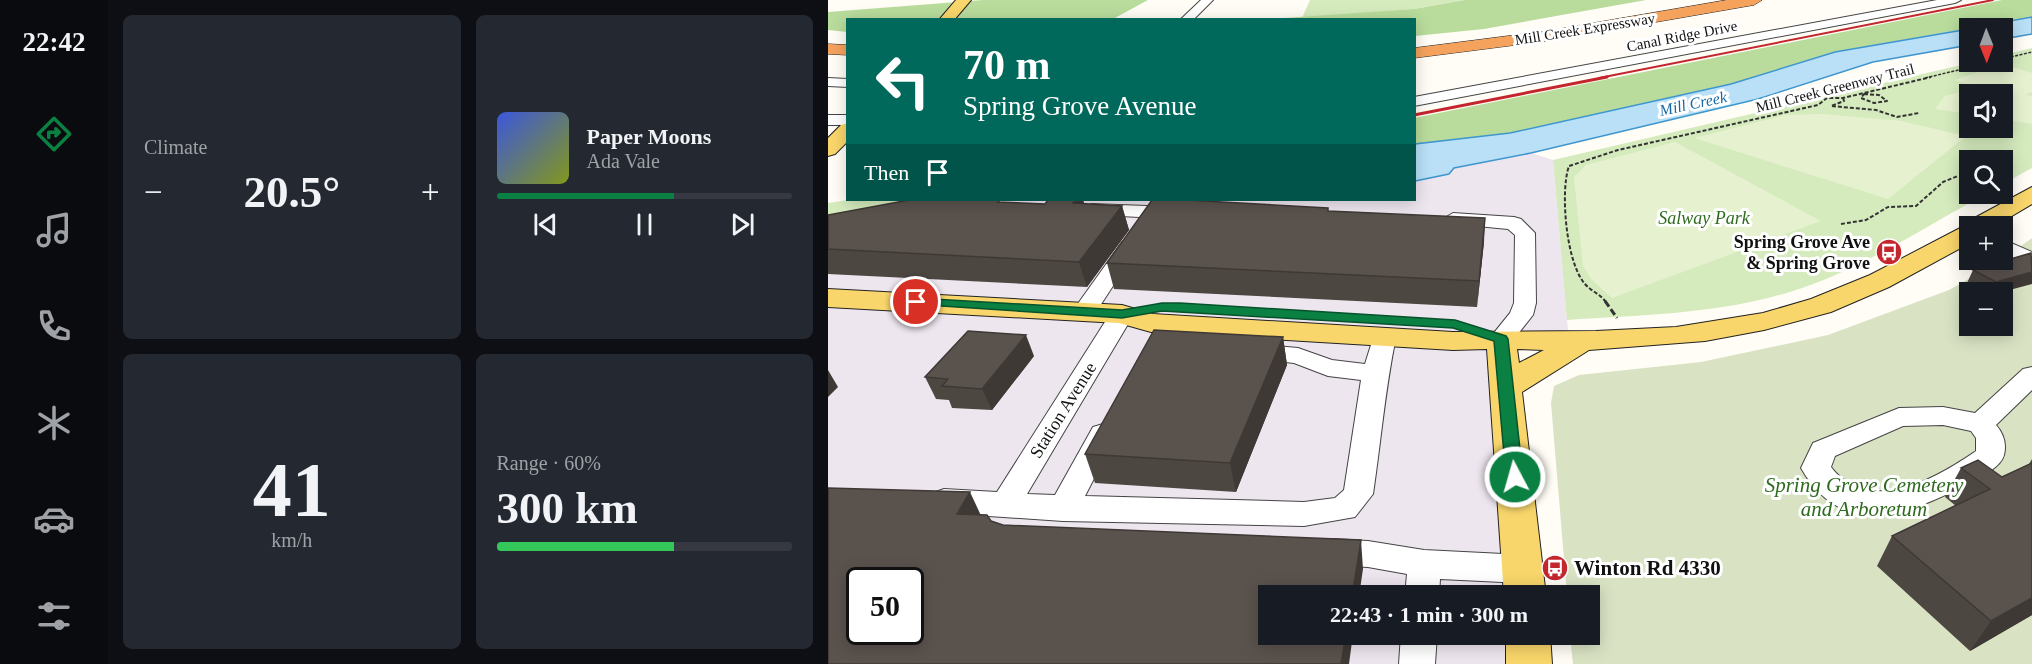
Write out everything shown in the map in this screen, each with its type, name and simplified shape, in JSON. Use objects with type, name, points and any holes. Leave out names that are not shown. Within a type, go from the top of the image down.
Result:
[{"type":"highway","name":"Mill Creek Expressway","points":[[1416,42],[1538,26],[1694,0]]},
{"type":"highway","name":"Mill Creek Expressway","points":[[1416,53],[1528,39],[1754,0]]},
{"type":"highway","points":[[828,38],[846,39]]},
{"type":"highway","points":[[828,49],[846,50]]},
{"type":"highway","points":[[828,58],[846,59]]},
{"type":"main road","points":[[948,18],[964,0]]},
{"type":"main road","points":[[828,150],[846,131]]},
{"type":"main road","points":[[1995,216],[2032,194]]},
{"type":"main road","points":[[1122,314],[1151,323],[1453,341],[1582,340],[1667,336],[1722,329],[1816,307],[1850,295],[1959,238]]},
{"type":"main road","points":[[828,298],[1122,314],[1162,307],[1444,323],[1455,324],[1501,339]]},
{"type":"main road","points":[[1501,339],[1524,582]]},
{"type":"main road","points":[[1506,388],[1531,370],[1582,340]]},
{"type":"main road","points":[[1528,645],[1529,664]]},
{"type":"street","points":[[1188,18],[1207,0]]},
{"type":"street","name":"Canal Ridge Drive","points":[[1416,102],[1955,0]]},
{"type":"street","points":[[828,82],[846,83]]},
{"type":"street","points":[[828,120],[846,120]]},
{"type":"street","points":[[1068,210],[1198,214]]},
{"type":"street","points":[[1084,312],[1154,212]]},
{"type":"street","points":[[1438,218],[1514,223],[1525,233],[1525,303],[1521,315],[1501,339]]},
{"type":"street","points":[[2013,250],[2032,260]]},
{"type":"street","name":"Station Avenue","points":[[1004,506],[1122,314]]},
{"type":"street","points":[[910,499],[1063,509],[1304,514],[1344,509],[1358,494],[1376,373],[1384,337]]},
{"type":"street","points":[[1157,347],[1298,356],[1328,368],[1376,373]]},
{"type":"street","points":[[1980,424],[2032,375]]},
{"type":"street","points":[[1063,509],[1116,409]]},
{"type":"street","points":[[1943,416],[1980,424],[1990,437],[1990,455],[1971,471],[1899,502],[1870,504],[1845,497],[1826,484],[1816,468],[1823,450],[1899,417],[1943,416]]},
{"type":"street","points":[[1298,551],[1368,554],[1423,580],[1524,582]]},
{"type":"street","points":[[1417,664],[1418,645]]},
{"type":"path","points":[[2013,56],[2032,52]]},
{"type":"path","name":"Mill Creek Greenway Trail","points":[[1617,318],[1603,298],[1584,283],[1571,257],[1564,180],[1569,166],[1618,150],[1818,105],[1827,98],[1843,98],[1959,70]]},
{"type":"path","points":[[1859,93],[1880,95],[1887,101],[1880,103],[1867,101],[1862,98],[1864,94]]},
{"type":"path","points":[[1843,98],[1844,101],[1830,106],[1876,110],[1897,117],[1919,113]]},
{"type":"path","points":[[1841,224],[1866,220],[1882,213],[1887,207],[1916,206],[1943,182],[1958,176]]},
{"type":"shaded area","points":[[1531,153],[1553,160],[1569,341],[1501,339],[1524,585],[1258,585],[1258,645],[1528,645],[1529,664],[828,664],[828,235],[994,201],[1416,201],[1416,181],[1449,174],[1454,168]]},
{"type":"green space","points":[[983,0],[1148,0],[1115,18],[846,18],[846,32],[828,30],[828,12]]},
{"type":"green space","points":[[1310,0],[1465,0],[1414,9],[1302,18]]},
{"type":"green space","points":[[1465,0],[1646,0],[1484,29],[1416,36],[1416,18],[1284,18],[1414,9]]},
{"type":"green space","points":[[2002,0],[2032,0],[2032,17],[2013,20],[2013,18],[1959,18],[1959,30],[1835,52],[1731,84],[1510,133],[1416,144],[1416,118]]},
{"type":"green space","name":"Salway Park","points":[[2032,48],[2032,168],[2013,178],[2013,150],[1959,150],[1959,204],[1968,204],[1850,269],[1773,297],[1686,312],[1567,320],[1553,160],[1959,65],[1959,72],[2013,72],[2013,53]]},
{"type":"green space","points":[[2013,67],[2032,73],[2032,92],[2025,95],[2032,96],[2032,124],[2013,121],[2013,84],[1966,84],[1954,80],[1978,72],[2013,72]]},
{"type":"green space","points":[[1959,92],[1959,113],[1935,109],[1945,96]]},
{"type":"green space","points":[[1823,114],[1901,121],[1959,134],[1959,138],[1964,138],[1888,199],[1694,138],[1786,115]]},
{"type":"green space","points":[[1675,142],[1821,221],[1612,298],[1592,280],[1583,266],[1574,177],[1586,165]]},
{"type":"green space","points":[[846,200],[910,201],[828,216],[828,203]]},
{"type":"green space","name":"Spring Grove Cemetery and Arboretum","points":[[2032,238],[2032,664],[1573,664],[1571,645],[1600,645],[1600,585],[1566,585],[1551,403],[1554,386],[1579,375],[1701,362],[1828,335],[1959,284],[1959,336],[2013,336],[2013,282],[1963,282],[1984,270],[2013,270],[2013,252]]},
{"type":"water","points":[[2032,17],[2032,34],[2013,37],[2013,20]]},
{"type":"water","name":"Mill Creek","points":[[1959,31],[1959,47],[1873,62],[1758,99],[1531,153],[1454,168],[1449,174],[1416,181],[1416,144],[1510,133],[1731,84],[1835,52]]},
{"type":"building","points":[[904,201],[999,201],[1045,204],[1047,201],[1076,201],[1073,203],[1122,206],[1079,262],[828,249],[828,215]]},
{"type":"building","points":[[1151,201],[1204,201],[1328,208],[1328,211],[1485,218],[1479,281],[1107,263]]},
{"type":"building","points":[[2031,253],[2032,272],[1996,282],[1973,270],[2013,270],[2013,258]]},
{"type":"building","points":[[1154,330],[1283,337],[1230,463],[1085,454]]},
{"type":"building","points":[[968,331],[1026,335],[982,389],[942,386],[948,379],[925,377]]},
{"type":"building","points":[[1978,460],[2002,477],[2032,463],[2032,598],[1991,621],[1892,536],[1990,489],[1961,468]]},
{"type":"building","points":[[828,488],[970,492],[957,514],[987,515],[991,521],[1003,525],[1361,540],[1354,585],[1258,585],[1258,645],[1344,645],[1341,664],[828,664]]},
{"type":"railway","points":[[1599,78],[1993,0]]},
{"type":"railway","points":[[1416,115],[1607,77]]},
{"type":"place","name":"Spring Grove Ave & Spring Grove","points":[[1889,252]]},
{"type":"place","name":"Winton Rd 4330","points":[[1555,568]]},
{"type":"route","points":[[916,302],[1122,314],[1162,307],[1180,307],[1455,324],[1501,339],[1515,477]]}]
